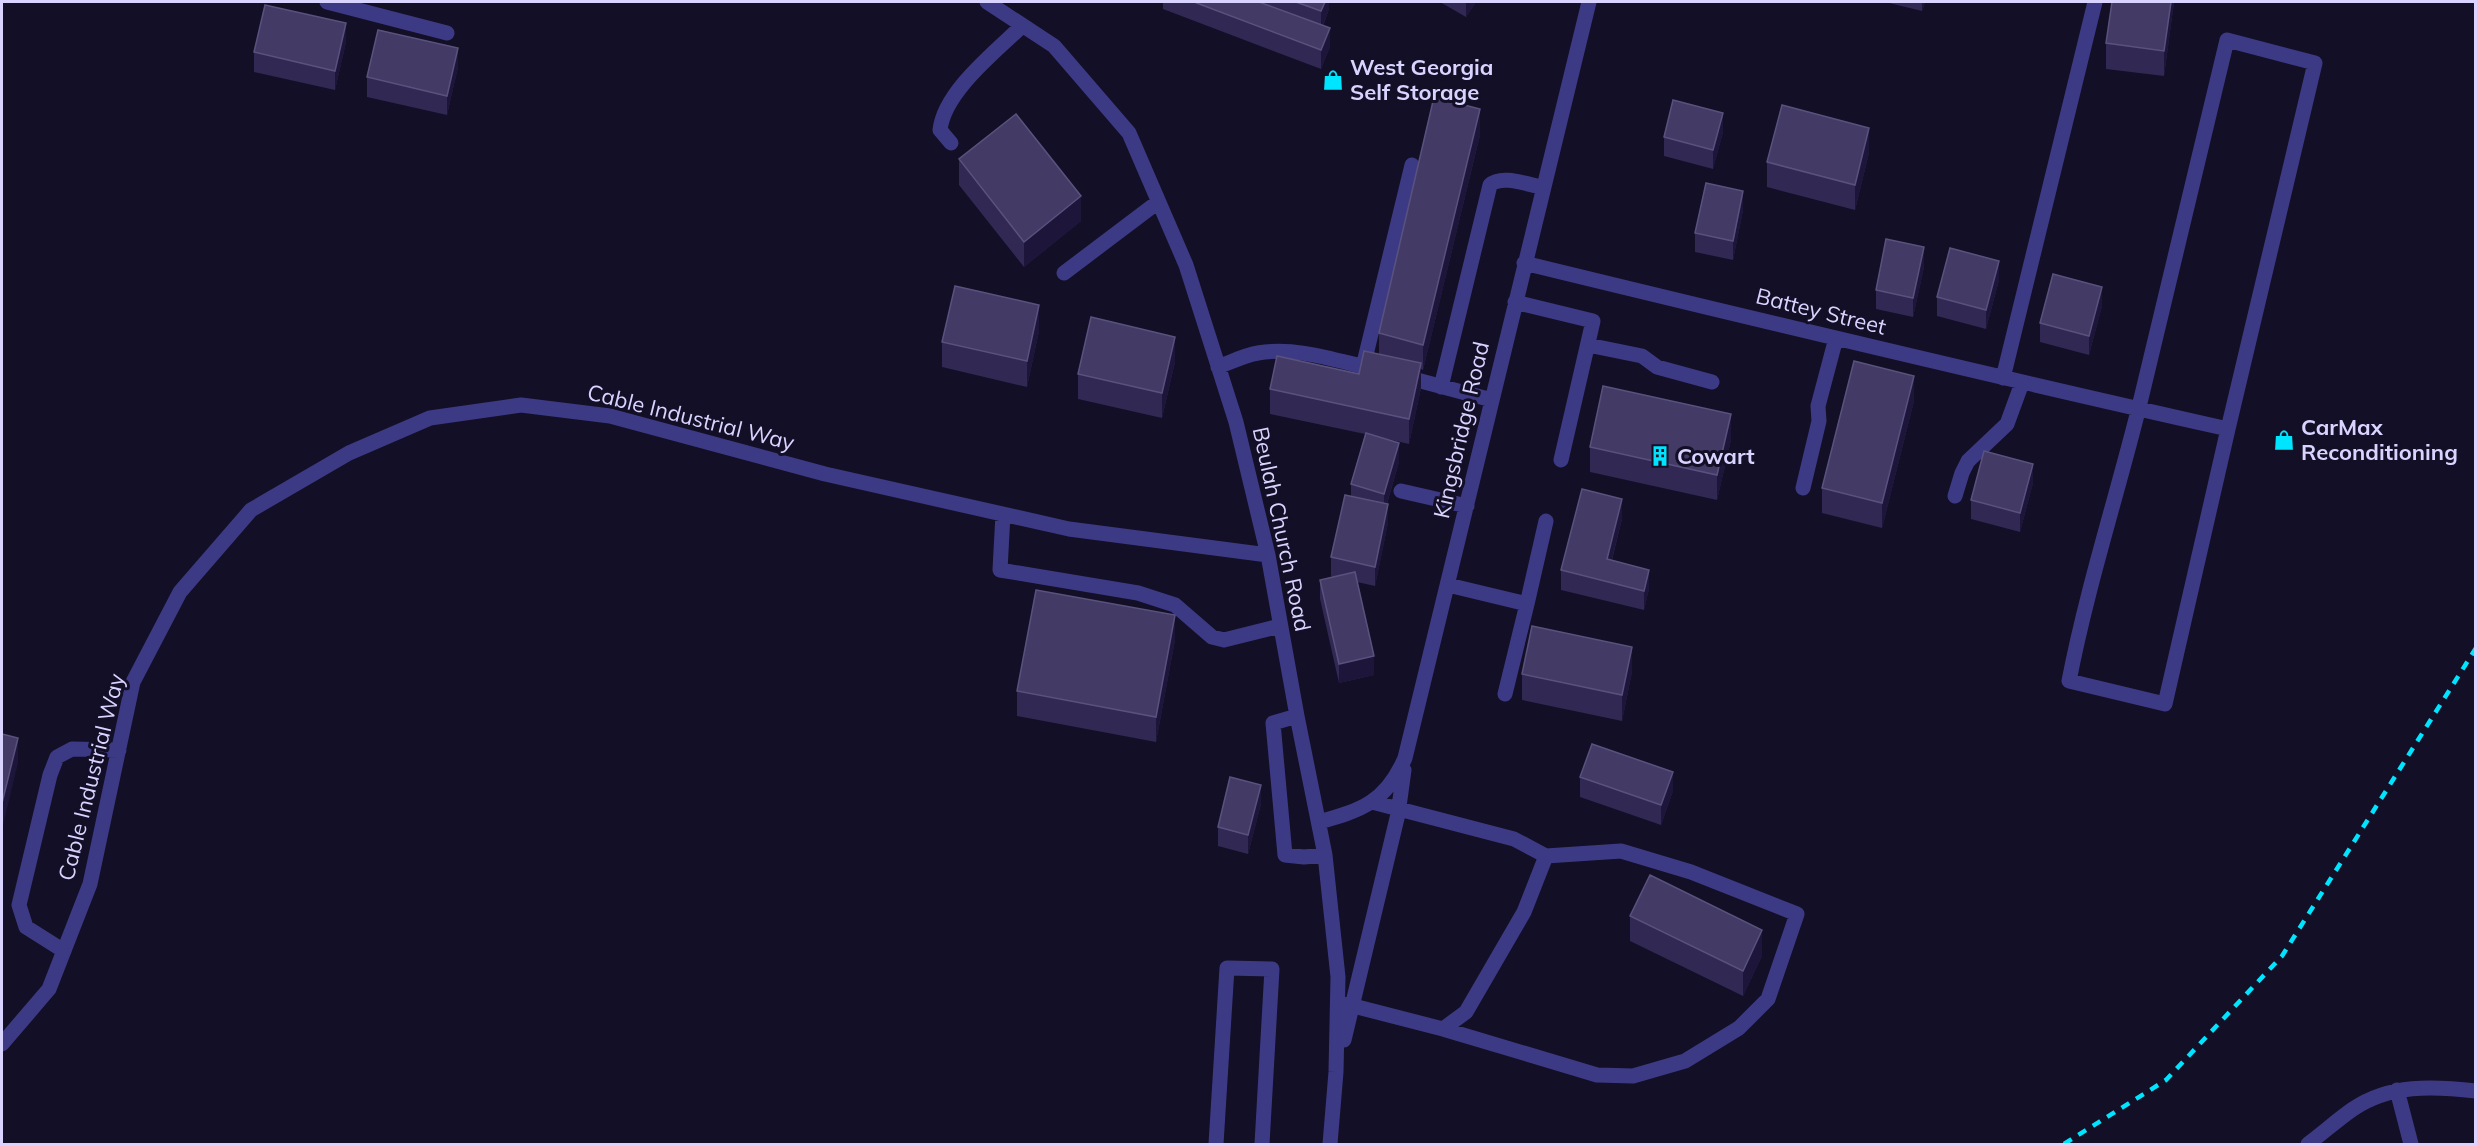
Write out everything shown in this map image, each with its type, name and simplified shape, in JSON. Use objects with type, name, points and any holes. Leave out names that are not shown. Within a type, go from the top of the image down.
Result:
[{"type":"street","points":[[327,2],[447,33]]},
{"type":"street","name":"Beulah Church Road","points":[[987,2],[1054,46],[1129,133],[1186,265],[1236,422],[1268,555],[1319,822],[1325,855],[1338,977],[1345,1004],[1330,1144]]},
{"type":"street","name":"Kingsbridge Road","points":[[1319,822],[1352,812],[1372,801],[1396,778],[1405,758],[1542,187],[1589,2]]},
{"type":"street","points":[[2003,378],[2095,2]]},
{"type":"street","points":[[951,143],[940,130],[941,118],[950,100],[1022,26]]},
{"type":"street","points":[[2227,40],[2315,63],[2228,429],[2164,704],[2069,681],[2081,621],[2138,409],[2227,40]]},
{"type":"street","points":[[1363,367],[1412,165]]},
{"type":"street","points":[[1441,387],[1490,185],[1494,181],[1501,180],[1542,187]]},
{"type":"street","points":[[1064,273],[1158,202]]},
{"type":"street","name":"Battey Street","points":[[1524,263],[2022,383],[2228,429]]},
{"type":"street","points":[[1515,302],[1593,321],[1561,460]]},
{"type":"street","points":[[1803,488],[1819,421],[1818,406],[1836,338]]},
{"type":"street","points":[[1588,345],[1642,356],[1656,367],[1712,382]]},
{"type":"street","points":[[1218,367],[1256,353],[1278,351],[1299,353],[1492,400]]},
{"type":"street","points":[[1955,496],[1968,461],[2007,424],[2022,383]]},
{"type":"street","name":"Cable Industrial Way","points":[[2,1044],[49,989],[64,951],[90,884],[134,682],[180,592],[252,510],[349,453],[430,418],[521,405],[610,416],[825,474],[1070,529],[1268,555]]},
{"type":"street","points":[[1401,491],[1467,506]]},
{"type":"street","points":[[1004,514],[1000,570],[1138,593],[1175,605],[1212,637],[1224,640],[1280,626]]},
{"type":"street","points":[[1505,694],[1546,521]]},
{"type":"street","points":[[1448,585],[1527,604]]},
{"type":"street","points":[[1297,716],[1272,723],[1285,855],[1304,857],[1325,855]]},
{"type":"street","points":[[64,951],[26,927],[18,905],[50,775],[57,757],[72,749],[119,750]]},
{"type":"street","points":[[1372,801],[1399,807],[1514,839],[1546,856],[1621,851],[1691,872],[1797,914],[1768,999],[1739,1028],[1685,1061],[1633,1076],[1597,1075],[1443,1029],[1345,1004],[1399,807],[1405,758]]},
{"type":"street","points":[[1443,1029],[1466,1012],[1524,912],[1546,856]]},
{"type":"street","points":[[1216,1144],[1227,968],[1272,969],[1262,1144]]},
{"type":"street","points":[[2308,1144],[2354,1108],[2397,1090],[2437,1086],[2475,1091]]},
{"type":"street","points":[[2397,1090],[2410,1144]]},
{"type":"building","points":[[1194,2],[1259,2],[1330,28],[1321,50]]},
{"type":"building","points":[[1296,2],[1325,2],[1321,11]]},
{"type":"building","points":[[2112,2],[2171,2],[2164,51],[2106,43]]},
{"type":"building","points":[[265,5],[346,23],[335,71],[254,52]]},
{"type":"building","points":[[378,30],[458,48],[447,96],[367,77]]},
{"type":"building","points":[[1434,97],[1480,109],[1423,345],[1379,333]]},
{"type":"building","points":[[1673,100],[1723,113],[1713,150],[1664,137]]},
{"type":"building","points":[[1782,105],[1869,128],[1855,185],[1767,162]]},
{"type":"building","points":[[1016,114],[1081,196],[1024,242],[959,159]]},
{"type":"building","points":[[1706,183],[1743,191],[1733,241],[1695,233]]},
{"type":"building","points":[[1886,239],[1924,247],[1913,298],[1876,290]]},
{"type":"building","points":[[1950,248],[1999,261],[1986,310],[1937,297]]},
{"type":"building","points":[[2053,274],[2102,287],[2089,336],[2040,323]]},
{"type":"building","points":[[955,286],[1039,305],[1027,361],[942,342]]},
{"type":"building","points":[[1091,317],[1175,337],[1162,393],[1078,374]]},
{"type":"building","points":[[1364,351],[1421,363],[1409,419],[1270,389],[1277,356],[1359,374]]},
{"type":"building","points":[[1854,361],[1914,376],[1882,503],[1822,488]]},
{"type":"building","points":[[1603,386],[1731,414],[1717,475],[1590,447]]},
{"type":"building","points":[[1366,433],[1399,443],[1384,494],[1351,484]]},
{"type":"building","points":[[1984,451],[2033,464],[2020,513],[1971,500]]},
{"type":"building","points":[[1582,489],[1622,499],[1607,559],[1649,570],[1644,591],[1561,570]]},
{"type":"building","points":[[1345,495],[1388,504],[1375,567],[1331,557]]},
{"type":"building","points":[[1355,572],[1374,656],[1339,664],[1320,580]]},
{"type":"building","points":[[1036,590],[1175,615],[1156,717],[1017,691]]},
{"type":"building","points":[[1532,626],[1632,647],[1622,695],[1522,674]]},
{"type":"building","points":[[2,734],[18,738],[2,803]]},
{"type":"building","points":[[1592,744],[1673,772],[1661,805],[1580,777]]},
{"type":"building","points":[[1230,777],[1261,785],[1248,835],[1218,827]]},
{"type":"building","points":[[1650,875],[1762,930],[1743,971],[1630,916]]},
{"type":"railway","points":[[2064,1144],[2166,1080],[2282,956],[2476,648]]},
{"type":"place","name":"West Georgia Self Storage","points":[[1333,80]]},
{"type":"place","name":"CarMax Reconditioning","points":[[2284,440]]},
{"type":"place","name":"Cowart","points":[[1660,456]]}]
